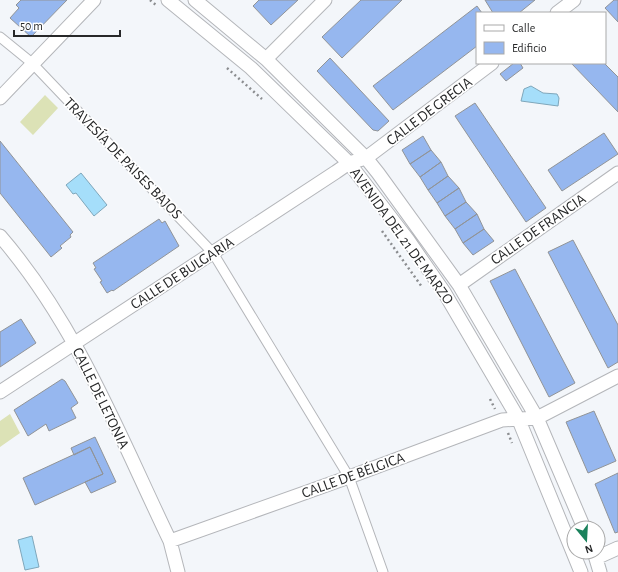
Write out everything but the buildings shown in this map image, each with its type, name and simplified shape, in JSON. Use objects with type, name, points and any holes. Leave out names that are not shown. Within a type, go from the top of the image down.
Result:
[{"type":"street","points":[[0,98],[94,0]]},
{"type":"street","name":"AVENIDA DEL 21 DE MARZO","points":[[194,0],[266,59],[366,158],[459,285],[537,418],[581,520]]},
{"type":"street","points":[[266,59],[325,0]]},
{"type":"street","points":[[558,12],[574,0]]},
{"type":"street","name":"AVENIDA DEL 21 DE MARZO","points":[[165,5],[251,68],[349,163],[408,240],[444,292],[518,418],[581,572]]},
{"type":"street","name":"TRAVESÍA DE PAISES BAJOS","points":[[0,37],[32,63],[214,253],[349,477],[383,572]]},
{"type":"street","name":"CALLE DE GRECIA","points":[[366,158],[491,64]]},
{"type":"street","name":"CALLE DE BULGARIA","points":[[0,392],[349,163],[366,158]]},
{"type":"street","name":"CALLE DE FRANCIA","points":[[459,285],[618,173]]},
{"type":"street","name":"CALLE DE LETONIA","points":[[0,236],[15,254],[75,343],[170,541],[178,572]]},
{"type":"street","points":[[537,418],[618,376]]},
{"type":"street","name":"CALLE DE BÉLGICA","points":[[170,541],[502,420],[537,418]]},
{"type":"street","points":[[606,552],[618,548]]},
{"type":"street","points":[[596,560],[600,572]]},
{"type":"path","points":[[150,0],[165,5]]},
{"type":"path","points":[[225,65],[266,103]]},
{"type":"path","points":[[379,226],[424,290]]},
{"type":"path","points":[[486,392],[502,420],[515,448]]},
{"type":"green space","points":[[45,95],[58,108],[33,135],[20,122]]},
{"type":"green space","points":[[10,414],[20,433],[0,447],[0,421]]},
{"type":"water","points":[[531,86],[543,93],[557,94],[559,98],[558,106],[521,101],[524,89]]},
{"type":"water","points":[[81,173],[107,205],[94,216],[76,193],[73,194],[66,185]]},
{"type":"water","points":[[32,536],[39,567],[25,570],[18,540]]}]
